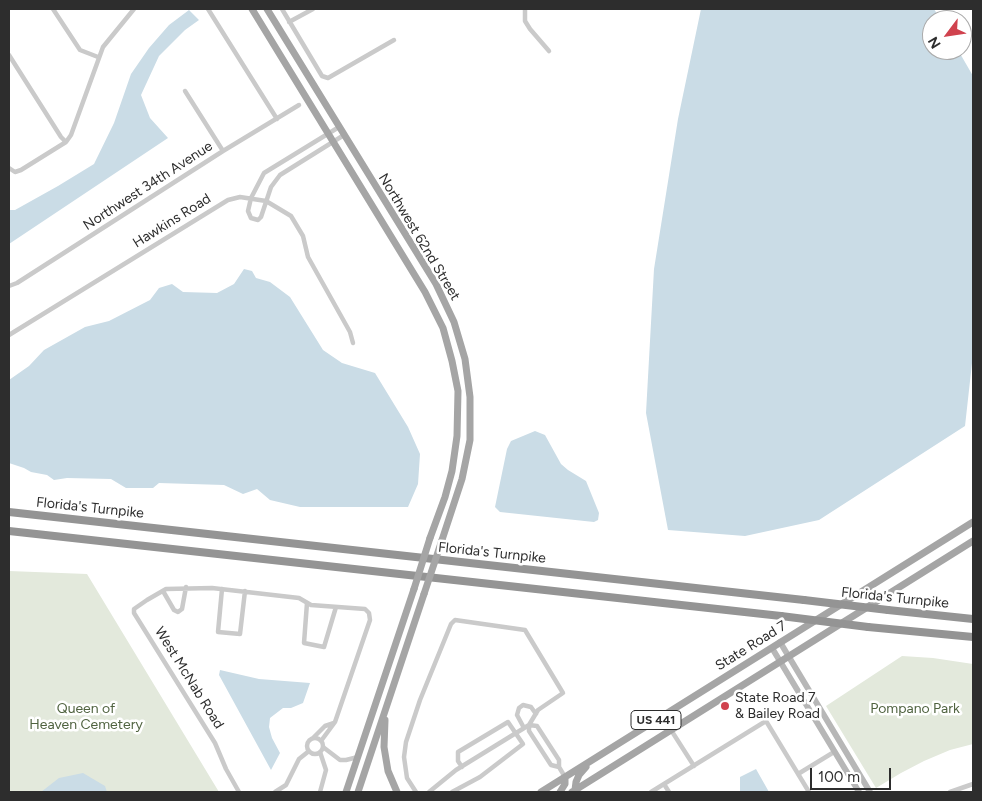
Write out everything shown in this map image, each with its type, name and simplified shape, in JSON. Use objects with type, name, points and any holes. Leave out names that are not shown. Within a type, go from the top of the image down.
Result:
[{"type":"highway","name":"Florida's Turnpike","points":[[9,512],[973,619]]},
{"type":"highway","points":[[9,530],[973,637]]},
{"type":"main road","name":"Northwest 62nd Street","points":[[252,9],[425,292],[443,328],[458,391],[457,436],[452,471],[445,497],[358,757]]},
{"type":"main road","name":"Northwest 62nd Street","points":[[267,9],[436,284],[454,322],[465,359],[470,397],[470,440],[462,479],[385,712]]},
{"type":"main road","name":"State Road 7","points":[[541,792],[973,522]]},
{"type":"main road","name":"State Road 7","points":[[573,791],[973,540]]},
{"type":"main road","points":[[358,792],[385,712]]},
{"type":"main road","points":[[385,712],[384,747],[388,771],[397,792]]},
{"type":"main road","points":[[346,792],[358,757]]},
{"type":"main road","points":[[573,791],[579,774],[593,760]]},
{"type":"main road","points":[[560,792],[565,784],[565,777]]},
{"type":"street","points":[[53,9],[80,50],[98,56]]},
{"type":"street","points":[[9,168],[15,172],[21,170],[66,142],[71,135],[103,46],[128,11],[134,9]]},
{"type":"street","points":[[208,9],[277,119]]},
{"type":"street","points":[[282,9],[322,76],[328,78],[394,40]]},
{"type":"street","points":[[289,22],[313,9]]},
{"type":"street","points":[[525,9],[525,21],[549,51]]},
{"type":"street","points":[[9,55],[66,142]]},
{"type":"street","points":[[185,91],[223,151]]},
{"type":"street","name":"Northwest 34th Avenue","points":[[9,286],[17,284],[223,151],[299,105]]},
{"type":"street","points":[[339,127],[264,173],[251,198],[249,215],[254,220],[261,217],[271,187],[280,175],[344,135]]},
{"type":"street","name":"Hawkins Road","points":[[9,335],[228,200],[240,197],[266,201],[291,216],[303,236],[308,257],[350,332],[353,343]]},
{"type":"street","name":"West McNab Road","points":[[163,590],[174,610],[178,612],[182,609],[186,588]]},
{"type":"street","name":"West McNab Road","points":[[239,792],[226,769],[215,743],[134,613],[134,609],[163,590],[186,588],[222,589],[299,598],[311,605],[365,609],[369,613],[370,620],[335,722],[321,741]]},
{"type":"street","points":[[222,589],[218,632],[240,634],[245,592]]},
{"type":"street","points":[[307,603],[304,643],[324,647],[336,607]]},
{"type":"street","points":[[416,792],[407,778],[404,757],[406,742],[451,624],[455,620],[525,630],[563,694],[542,707],[527,726],[516,734],[462,767],[428,792]]},
{"type":"street","points":[[780,642],[870,792]]},
{"type":"street","points":[[772,648],[858,791],[865,785]]},
{"type":"street","points":[[536,714],[531,707],[523,705],[519,708],[516,715],[527,726],[551,765],[559,767]]},
{"type":"street","points":[[651,792],[766,721],[808,792]]},
{"type":"street","points":[[323,747],[320,752],[315,754],[309,751],[307,744],[325,726],[335,722]]},
{"type":"street","points":[[452,792],[480,776],[523,744],[508,722],[458,752],[458,761],[462,767]]},
{"type":"street","points":[[527,726],[537,726],[559,760],[559,767],[565,777]]},
{"type":"street","points":[[671,730],[694,766]]},
{"type":"street","points":[[534,739],[542,734]]},
{"type":"street","points":[[313,738],[321,741],[323,747],[340,760],[358,757]]},
{"type":"street","points":[[275,792],[286,786],[299,759],[309,751]]},
{"type":"street","points":[[320,752],[326,770],[320,792]]},
{"type":"street","points":[[798,774],[834,752]]},
{"type":"street","points":[[664,784],[669,792]]},
{"type":"street","points":[[950,792],[973,784]]},
{"type":"green space","name":"Queen of Heaven Cemetery","points":[[9,571],[87,574],[219,792],[9,792]]},
{"type":"green space","name":"Pompano Park","points":[[902,656],[973,664],[973,744],[950,750],[924,761],[876,788],[826,706]]},
{"type":"water","points":[[701,9],[934,9],[922,10],[922,60],[964,60],[973,76],[973,354],[965,426],[819,520],[745,536],[668,530],[646,413],[654,269],[678,119]]},
{"type":"water","points":[[189,10],[199,20],[185,30],[159,56],[141,95],[150,118],[168,138],[9,244],[9,210],[15,210],[94,164],[114,123],[131,74],[149,48],[169,25]]},
{"type":"water","points":[[244,269],[252,271],[256,278],[270,282],[290,297],[323,350],[342,363],[375,373],[408,427],[420,454],[418,484],[408,507],[300,507],[270,500],[257,489],[243,494],[224,485],[159,483],[153,488],[126,488],[111,479],[67,478],[54,480],[47,475],[31,472],[9,463],[9,380],[29,366],[44,350],[85,327],[109,321],[150,300],[159,288],[172,284],[183,292],[217,293],[234,284]]},
{"type":"water","points":[[535,431],[545,435],[561,464],[586,481],[599,513],[598,520],[594,522],[500,512],[495,507],[507,449],[511,441]]},
{"type":"water","points":[[220,670],[259,679],[310,683],[303,703],[291,708],[283,708],[270,718],[269,727],[272,738],[280,753],[271,770],[219,675]]},
{"type":"water","points":[[756,769],[769,792],[740,792],[740,777]]},
{"type":"water","points":[[83,773],[105,786],[107,792],[41,792],[59,778]]},
{"type":"place","name":"State Road 7 & Bailey Road","points":[[725,706]]}]
